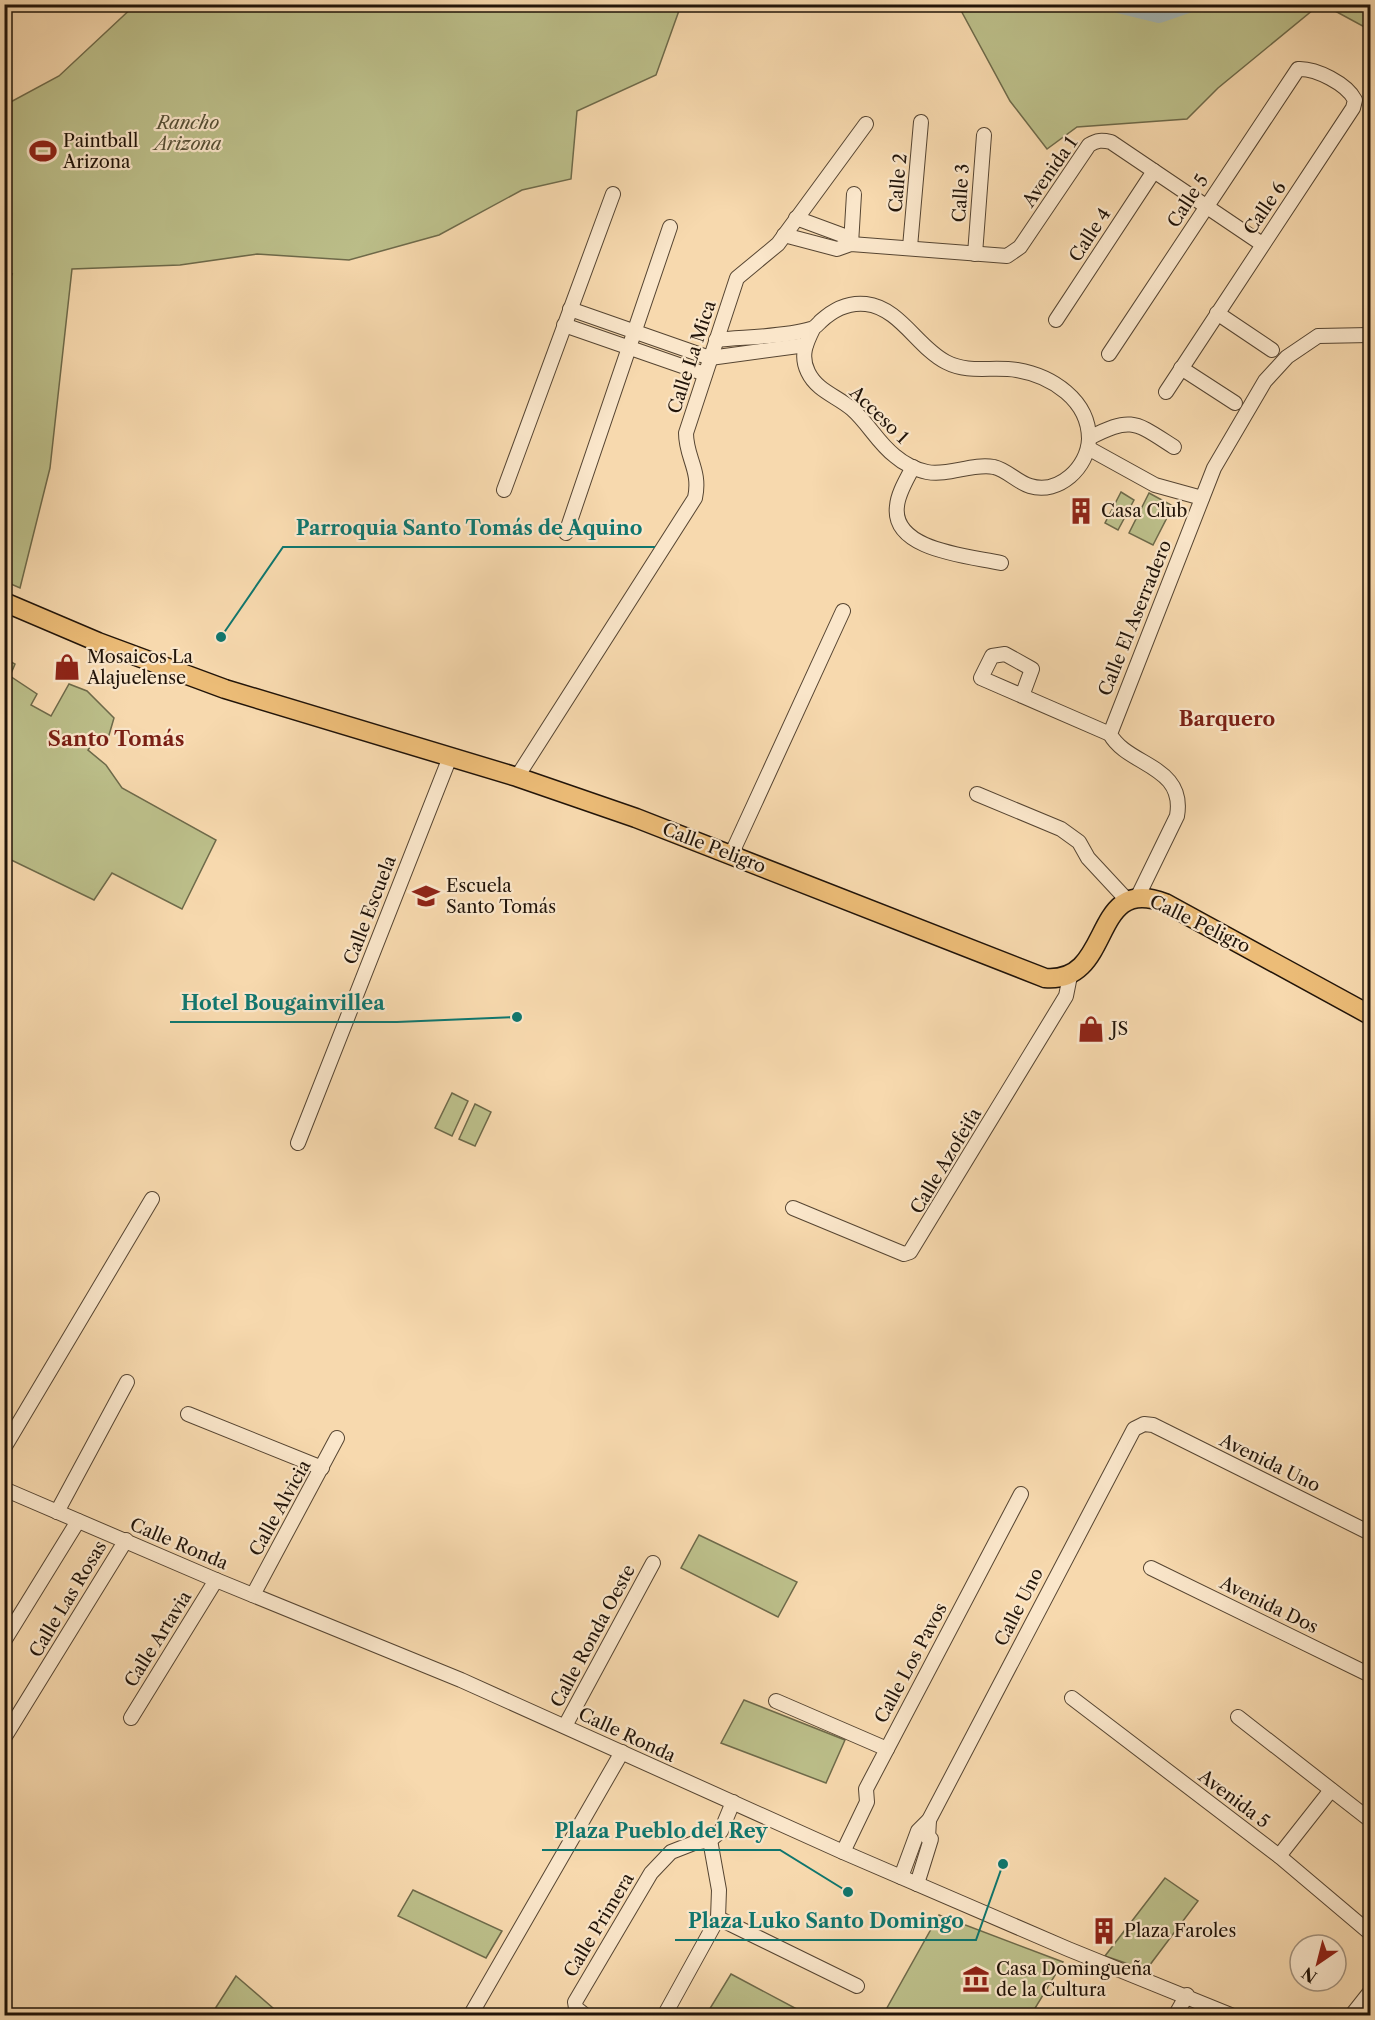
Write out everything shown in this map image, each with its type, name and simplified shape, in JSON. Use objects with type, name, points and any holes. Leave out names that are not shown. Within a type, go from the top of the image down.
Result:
[{"type":"main road","name":"Calle Peligro","points":[[4,602],[98,642],[187,675],[517,777],[636,818],[1030,972],[1052,978],[1070,976],[1080,969],[1110,919],[1132,898],[1148,896],[1165,903],[1371,1015]]},
{"type":"street","name":"Calle 5","points":[[1109,354],[1298,69]]},
{"type":"street","name":"Calle 6","points":[[1166,392],[1355,104],[1353,95],[1333,81],[1314,70],[1298,69]]},
{"type":"street","name":"Calle 2","points":[[910,247],[921,122]]},
{"type":"street","name":"Calle La Mica","points":[[517,777],[695,498],[698,481],[686,433],[737,278],[784,236],[866,124]]},
{"type":"street","name":"Calle 3","points":[[975,254],[984,135]]},
{"type":"street","name":"Avenida 1","points":[[784,236],[837,249],[851,244],[1007,256],[1020,247],[1089,145],[1096,140],[1111,142],[1262,244]]},
{"type":"street","name":"Calle 4","points":[[1056,320],[1154,171]]},
{"type":"street","points":[[504,490],[613,194]]},
{"type":"street","points":[[851,244],[854,194]]},
{"type":"street","name":"Avenida 1","points":[[796,218],[842,235],[851,244]]},
{"type":"street","points":[[567,533],[670,226]]},
{"type":"street","points":[[570,309],[710,358],[806,345],[813,329],[830,313],[842,306],[867,304],[880,308],[895,318],[927,349],[945,362],[969,369],[1017,370],[1041,378],[1070,395],[1085,415],[1088,443]]},
{"type":"street","points":[[1217,313],[1272,350]]},
{"type":"street","points":[[564,325],[705,374]]},
{"type":"street","points":[[716,340],[813,329]]},
{"type":"street","name":"Calle El Aserradero","points":[[1110,734],[1214,468],[1265,381],[1287,357],[1318,336],[1371,335]]},
{"type":"street","name":"Acceso 1","points":[[806,345],[805,363],[817,385],[852,409],[895,457],[927,472],[942,473],[977,467],[996,467],[1026,485],[1048,487],[1071,476],[1084,458],[1088,443]]},
{"type":"street","points":[[1181,368],[1235,403]]},
{"type":"street","points":[[1088,443],[1122,424],[1131,423],[1141,426],[1174,447]]},
{"type":"street","points":[[1088,443],[1155,485],[1202,498]]},
{"type":"street","points":[[913,467],[896,506],[904,532],[927,546],[1001,563]]},
{"type":"street","points":[[731,855],[843,611]]},
{"type":"street","points":[[977,794],[1061,829],[1079,842],[1088,858],[1132,898],[1177,816],[1179,803],[1168,780],[1146,762],[1119,745],[1110,734],[1022,696]]},
{"type":"street","name":"Calle Escuela","points":[[298,1143],[450,757]]},
{"type":"street","name":"Calle Azofeifa","points":[[793,1208],[904,1254],[910,1252],[1066,996],[1070,976]]},
{"type":"street","points":[[4,1448],[152,1199]]},
{"type":"street","points":[[57,1512],[127,1382]]},
{"type":"street","points":[[188,1414],[322,1468]]},
{"type":"street","name":"Calle Uno","points":[[901,1877],[918,1831],[929,1820],[1129,1435],[1144,1424],[1153,1425]]},
{"type":"street","name":"Avenida Uno","points":[[1153,1425],[1371,1533]]},
{"type":"street","name":"Calle Alvicia","points":[[253,1595],[337,1438]]},
{"type":"street","name":"Calle Ronda","points":[[4,1489],[216,1580],[461,1680],[843,1852],[1068,1949],[1187,1995],[1233,2016]]},
{"type":"street","name":"Calle Los Pavos","points":[[843,1852],[867,1802],[866,1789],[1021,1494]]},
{"type":"street","points":[[4,1641],[78,1521]]},
{"type":"street","name":"Calle Las Rosas","points":[[4,1738],[126,1540]]},
{"type":"street","name":"Calle Ronda Oeste","points":[[565,1726],[653,1563]]},
{"type":"street","name":"Avenida Dos","points":[[1151,1568],[1371,1675]]},
{"type":"street","name":"Calle Artavia","points":[[130,1718],[216,1580]]},
{"type":"street","name":"Avenida 5","points":[[1071,1698],[1279,1856],[1371,1933]]},
{"type":"street","points":[[776,1701],[887,1749]]},
{"type":"street","points":[[1238,1717],[1371,1820]]},
{"type":"street","points":[[470,2016],[622,1752]]},
{"type":"street","points":[[1279,1856],[1331,1790]]},
{"type":"street","points":[[664,2016],[718,1918],[719,1890],[710,1840],[721,1831],[733,1803]]},
{"type":"street","name":"Calle Uno","points":[[917,1884],[931,1839],[928,1838],[929,1820]]},
{"type":"street","name":"Calle Primera","points":[[586,2016],[576,2008],[575,2002],[651,1873],[670,1852],[710,1840]]},
{"type":"street","points":[[718,1918],[857,1986]]},
{"type":"street","points":[[1351,2016],[1371,1992]]},
{"type":"street","points":[[1175,2016],[1187,1995]]},
{"type":"green space","name":"Rancho Arizona","points":[[136,4],[681,5],[656,75],[577,111],[571,179],[522,190],[439,235],[349,260],[257,254],[180,265],[72,269],[50,468],[20,588],[4,581],[4,297],[12,274],[5,276],[5,105],[59,76]]},
{"type":"green space","points":[[958,5],[1319,5],[1218,88],[1187,119],[1077,127],[1047,149],[1010,101]]},
{"type":"green space","points":[[1324,5],[1370,5],[1370,30]]},
{"type":"green space","points":[[1121,492],[1134,500],[1118,530],[1105,523]]},
{"type":"green space","points":[[1149,493],[1173,506],[1153,545],[1129,533]]},
{"type":"green space","points":[[4,658],[15,664],[10,676],[37,694],[31,705],[51,716],[69,684],[87,691],[114,718],[109,735],[104,740],[97,737],[88,750],[106,765],[122,788],[216,840],[182,909],[112,873],[94,900],[5,857]]},
{"type":"green space","points":[[452,1093],[468,1101],[452,1136],[435,1128]]},
{"type":"green space","points":[[475,1104],[491,1112],[475,1146],[459,1139]]},
{"type":"green space","points":[[699,1535],[797,1582],[778,1617],[681,1568]]},
{"type":"green space","points":[[744,1700],[845,1740],[826,1783],[721,1743]]},
{"type":"green space","points":[[1165,1878],[1198,1901],[1146,1970],[1105,1956]]},
{"type":"green space","points":[[413,1890],[502,1931],[486,1958],[398,1916]]},
{"type":"green space","points":[[939,1915],[1063,1962],[1031,2015],[883,2015]]},
{"type":"green space","points":[[731,1974],[808,2015],[706,2015]]},
{"type":"green space","points":[[236,1976],[281,2015],[211,2015]]},
{"type":"waterway","points":[[1118,4],[1159,14],[1188,4]]},
{"type":"place","name":"Paintball Arizona","points":[[43,151]]},
{"type":"place","name":"Casa Club","points":[[1081,511]]},
{"type":"place","name":"Parroquia Santo Tomás de Aquino","points":[[221,637]]},
{"type":"place","name":"Mosaicos La Alajuelense","points":[[67,667]]},
{"type":"place","name":"Escuela Santo Tomás","points":[[426,896]]},
{"type":"place","name":"Hotel Bougainvillea","points":[[517,1017]]},
{"type":"place","name":"JS","points":[[1091,1029]]},
{"type":"place","name":"Plaza Luko Santo Domingo","points":[[1003,1864]]},
{"type":"place","name":"Plaza Pueblo del Rey","points":[[848,1892]]},
{"type":"place","name":"Plaza Faroles","points":[[1104,1931]]},
{"type":"place","name":"Casa Domingueña de la Cultura","points":[[976,1979]]},
{"type":"district","name":"Barquero","points":[[1227,719]]},
{"type":"district","name":"Santo Tomás","points":[[116,738]]}]
